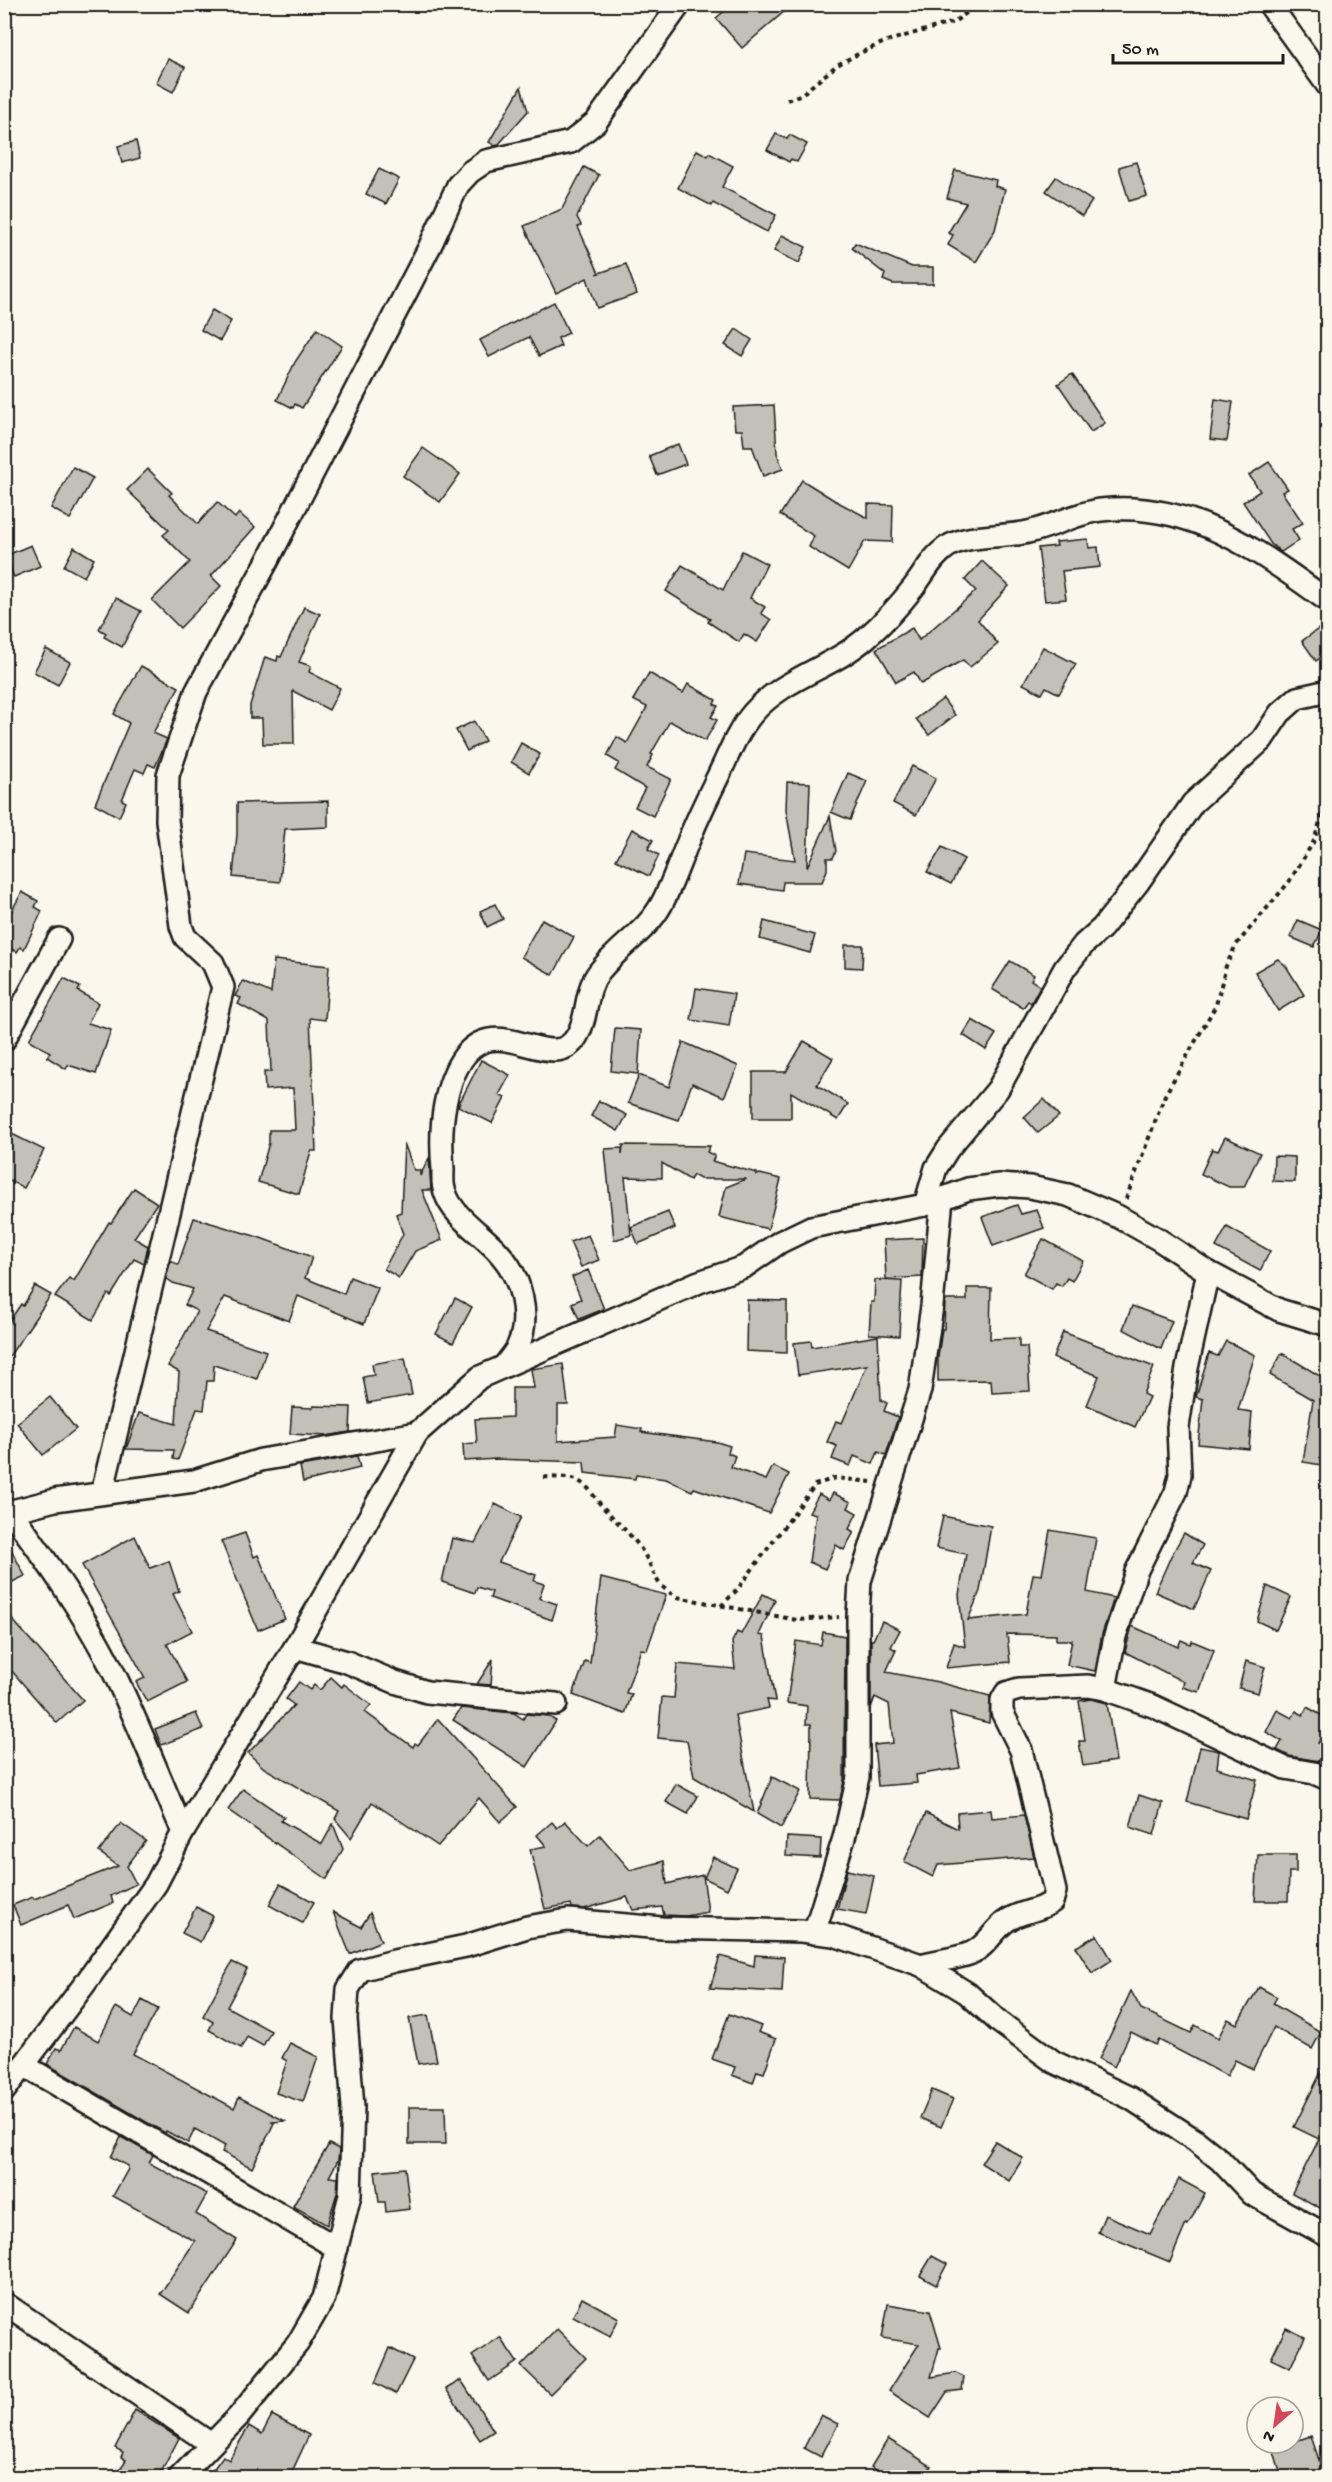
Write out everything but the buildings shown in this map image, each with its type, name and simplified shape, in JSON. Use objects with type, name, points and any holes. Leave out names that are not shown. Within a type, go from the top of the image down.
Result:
[{"type":"street","points":[[102,1493],[223,987],[213,963],[185,937],[181,926],[167,820],[168,775],[196,692],[284,529],[430,246],[458,185],[470,172],[486,161],[571,142],[585,133],[597,122],[680,4]]},
{"type":"street","points":[[1269,4],[1328,86]]},
{"type":"street","points":[[505,1365],[518,1346],[523,1323],[521,1296],[514,1272],[501,1254],[457,1212],[444,1192],[440,1141],[443,1112],[455,1072],[479,1041],[500,1039],[550,1050],[565,1047],[573,1041],[580,1031],[588,992],[597,975],[660,908],[697,819],[728,754],[752,714],[766,700],[786,685],[824,667],[864,640],[912,590],[937,554],[952,544],[971,539],[1029,532],[1098,510],[1148,510],[1188,518],[1239,541],[1328,601]]},
{"type":"street","points":[[814,1933],[844,1838],[858,1777],[860,1581],[920,1390],[932,1306],[933,1201],[936,1168],[948,1149],[998,1089],[1065,968],[1084,944],[1102,928],[1137,884],[1193,803],[1262,740],[1280,713],[1297,698],[1328,691]]},
{"type":"street","points":[[4,1040],[59,939]]},
{"type":"street","points":[[4,2091],[25,2066],[156,1884],[183,1832],[295,1647],[417,1433],[480,1377],[699,1282],[744,1267],[780,1242],[811,1227],[933,1201],[968,1189],[999,1185],[1030,1186],[1068,1195],[1119,1217],[1208,1272],[1279,1310],[1328,1325]]},
{"type":"street","points":[[1105,1689],[1115,1636],[1136,1572],[1176,1492],[1180,1475],[1179,1427],[1184,1392],[1208,1272]]},
{"type":"street","points":[[183,1832],[110,1667],[84,1619],[53,1569],[8,1512],[55,1500],[194,1481],[261,1460],[417,1433]]},
{"type":"street","points":[[295,1647],[347,1662],[395,1682],[427,1692],[556,1704]]},
{"type":"street","points":[[921,1965],[971,1954],[1005,1922],[1044,1908],[1052,1902],[1055,1891],[1021,1750],[1002,1712],[1002,1700],[1006,1694],[1019,1689],[1088,1686],[1105,1689],[1153,1706],[1285,1767],[1314,1773],[1328,1779]]},
{"type":"street","points":[[179,2478],[239,2416],[303,2335],[324,2298],[350,2195],[353,2107],[346,2019],[348,1989],[360,1970],[394,1960],[466,1946],[527,1926],[568,1920],[662,1928],[814,1933],[834,1935],[921,1965],[967,1994],[1054,2062],[1130,2098],[1195,2140],[1220,2160],[1252,2194],[1328,2236]]},
{"type":"street","points":[[25,2066],[337,2248]]},
{"type":"street","points":[[4,2303],[212,2444]]},
{"type":"path","points":[[786,100],[802,94],[837,65],[888,40],[954,22],[979,4]]},
{"type":"path","points":[[1119,1217],[1165,1095],[1216,1005],[1226,966],[1236,945],[1289,882],[1314,841],[1328,796]]},
{"type":"path","points":[[544,1478],[571,1478],[583,1483],[645,1555],[654,1579],[664,1590],[677,1597],[797,1620],[858,1616]]},
{"type":"path","points":[[721,1606],[736,1590],[815,1485],[835,1478],[863,1480],[890,1486]]}]
